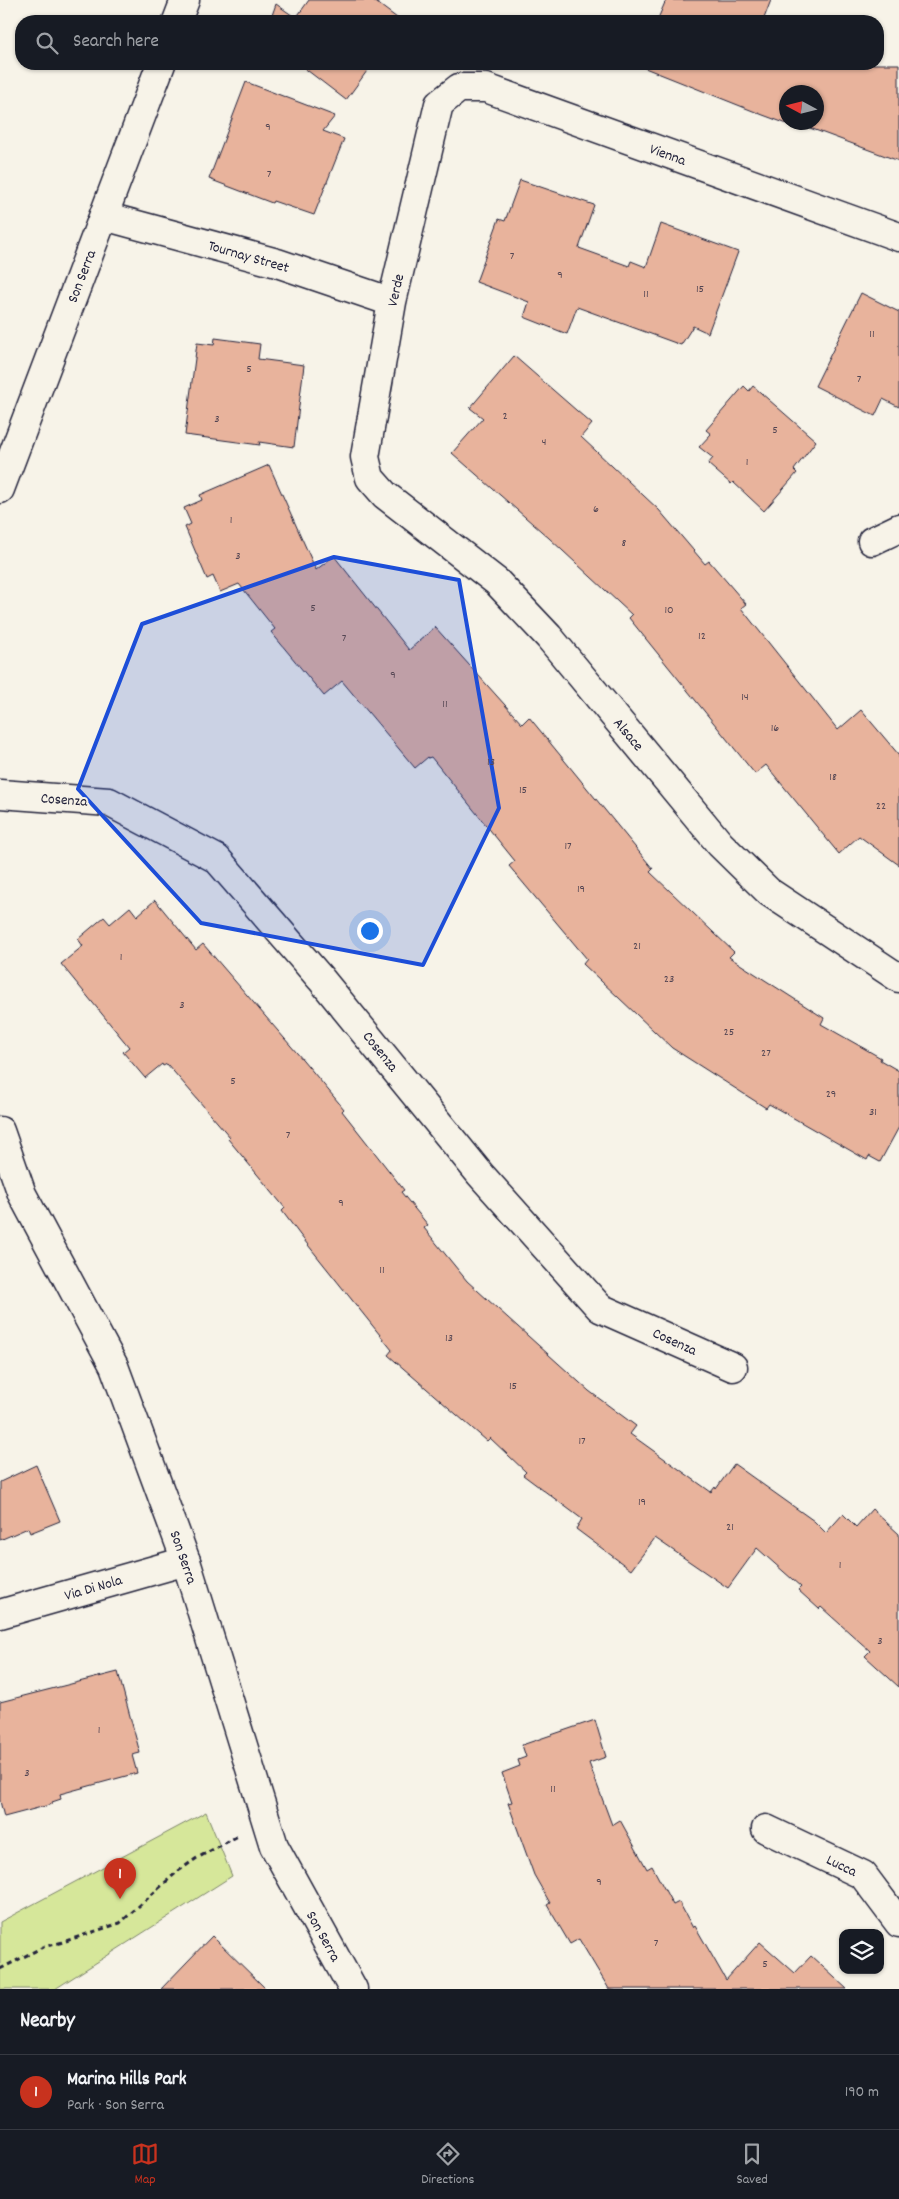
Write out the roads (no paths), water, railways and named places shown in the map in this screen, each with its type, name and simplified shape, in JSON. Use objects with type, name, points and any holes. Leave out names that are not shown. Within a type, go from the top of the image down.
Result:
[{"type":"street","points":[[179,15],[185,0]]},
{"type":"street","name":"Son Serra","points":[[0,489],[159,70]]},
{"type":"street","name":"Vienna","points":[[439,104],[459,88],[486,88],[899,237]]},
{"type":"street","name":"Verde","points":[[370,478],[365,457],[392,302],[439,104]]},
{"type":"street","name":"Tournay Street","points":[[104,216],[277,263],[392,302]]},
{"type":"street","name":"Alsace","points":[[370,478],[385,495],[497,582],[549,637],[720,844],[769,892],[899,978]]},
{"type":"street","points":[[872,541],[899,528]]},
{"type":"street","name":"Cosenza","points":[[0,794],[109,802],[217,858],[321,978],[480,1174],[600,1308],[734,1367]]},
{"type":"street","name":"Son Serra","points":[[0,1131],[22,1194],[114,1366],[186,1561],[274,1846],[353,1989]]},
{"type":"street","name":"Via Di Nola","points":[[0,1614],[186,1561]]},
{"type":"street","name":"Lucca","points":[[766,1829],[863,1875],[899,1923]]},
{"type":"place","name":"Marina Hills Park","points":[[120,1899]]}]
